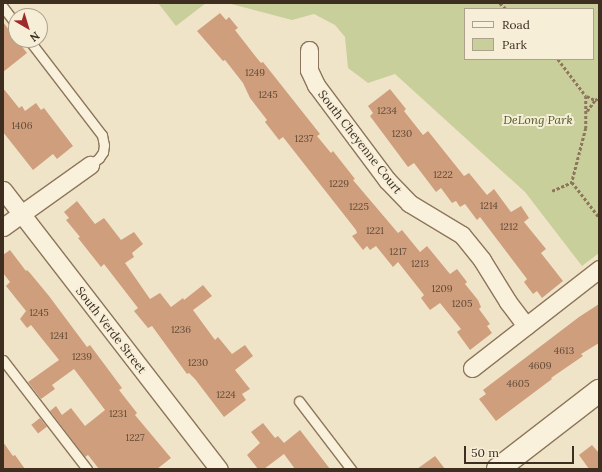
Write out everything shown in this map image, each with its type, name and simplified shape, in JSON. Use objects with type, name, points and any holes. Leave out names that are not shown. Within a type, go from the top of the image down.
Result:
[{"type":"main road","points":[[498,469],[599,392]]},
{"type":"street","name":"South Cheyenne Court","points":[[309,50],[309,70],[316,85],[387,180],[409,203],[462,235],[482,260],[508,302],[526,326]]},
{"type":"street","points":[[3,227],[90,165]]},
{"type":"street","name":"South Verde Street","points":[[3,190],[219,469]]},
{"type":"street","points":[[472,368],[599,270]]},
{"type":"lane","points":[[35,48],[102,135],[104,145],[103,152],[99,158],[90,165]]},
{"type":"lane","points":[[3,360],[87,469]]},
{"type":"lane","points":[[299,401],[351,469]]},
{"type":"path","points":[[559,60],[586,96],[595,100]]},
{"type":"path","points":[[572,182],[586,128],[586,96]]},
{"type":"path","points":[[587,112],[595,100],[599,98]]},
{"type":"path","points":[[552,191],[572,182]]},
{"type":"path","points":[[572,182],[599,216]]},
{"type":"green space","points":[[158,3],[206,3],[176,26]]},
{"type":"green space","name":"DeLong Park","points":[[227,3],[599,3],[599,253],[582,266],[525,192],[395,74],[368,83],[348,68],[345,37],[335,25],[314,14],[292,20]]},
{"type":"building","points":[[220,13],[226,20],[229,17],[238,28],[235,30],[261,63],[263,62],[320,134],[317,136],[331,153],[333,151],[355,179],[353,180],[398,233],[402,230],[420,252],[427,246],[450,274],[457,269],[467,282],[465,284],[478,300],[481,307],[479,309],[490,324],[487,326],[492,333],[470,350],[457,332],[461,329],[440,303],[430,310],[421,298],[424,295],[398,262],[393,267],[376,246],[370,250],[367,246],[363,250],[352,236],[357,233],[356,230],[283,137],[279,140],[265,122],[267,120],[250,98],[243,83],[225,60],[223,61],[197,31]]},
{"type":"building","points":[[3,22],[8,28],[8,48],[23,48],[27,53],[3,72]]},
{"type":"building","points":[[3,88],[19,108],[22,106],[25,111],[36,103],[41,110],[44,108],[73,146],[57,159],[53,154],[33,170],[3,132]]},
{"type":"building","points":[[390,89],[406,109],[404,111],[423,135],[428,131],[464,176],[469,173],[487,195],[494,189],[511,212],[521,206],[529,218],[524,222],[546,249],[541,253],[563,281],[542,298],[537,291],[533,294],[524,282],[527,279],[480,217],[477,220],[465,204],[460,207],[456,201],[452,203],[441,188],[436,192],[414,163],[408,167],[370,116],[373,113],[368,106]]},
{"type":"building","points":[[77,201],[95,224],[104,218],[121,240],[134,232],[143,244],[132,253],[134,257],[125,263],[150,299],[160,293],[171,307],[183,298],[184,300],[203,285],[212,296],[193,310],[215,340],[218,337],[232,354],[245,345],[253,356],[235,370],[250,389],[242,394],[246,400],[224,417],[195,379],[189,373],[187,374],[152,326],[148,328],[134,311],[138,308],[104,264],[101,267],[78,238],[80,237],[66,220],[69,218],[64,212]]},
{"type":"building","points":[[10,250],[26,271],[27,270],[30,273],[49,296],[87,347],[90,345],[122,388],[119,390],[137,413],[135,415],[171,458],[157,469],[99,469],[88,455],[85,457],[50,411],[56,406],[62,415],[71,408],[85,426],[105,410],[74,369],[52,385],[55,389],[41,399],[28,382],[59,360],[31,325],[27,328],[20,319],[26,311],[6,286],[10,282],[3,273],[3,255]]},
{"type":"building","points":[[599,304],[599,343],[581,354],[583,356],[551,378],[552,379],[496,421],[479,399],[486,394],[483,390],[579,317]]},
{"type":"building","points":[[40,418],[47,427],[38,433],[31,425]]},
{"type":"building","points":[[263,423],[275,438],[278,436],[284,443],[300,430],[330,469],[295,469],[284,454],[264,469],[258,469],[247,455],[260,443],[251,432]]},
{"type":"building","points":[[3,442],[13,456],[15,455],[25,469],[3,469]]},
{"type":"building","points":[[592,445],[599,453],[599,469],[589,469],[579,455]]},
{"type":"building","points":[[435,456],[445,469],[417,469]]}]
